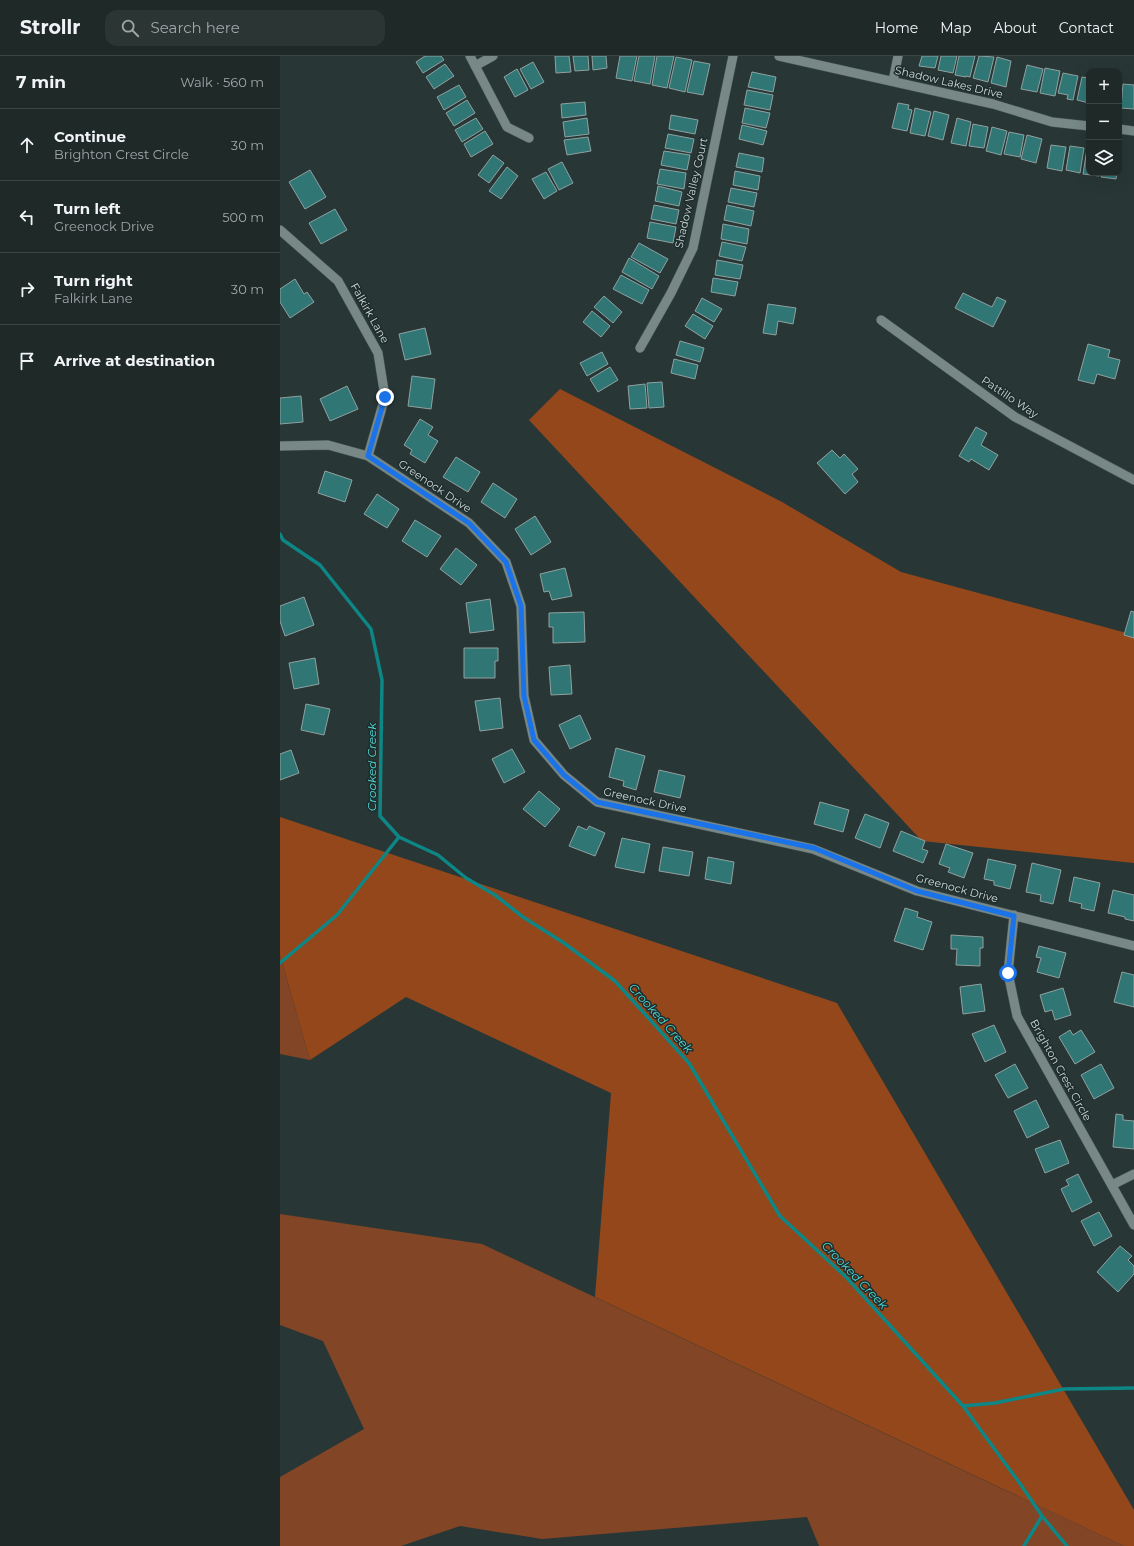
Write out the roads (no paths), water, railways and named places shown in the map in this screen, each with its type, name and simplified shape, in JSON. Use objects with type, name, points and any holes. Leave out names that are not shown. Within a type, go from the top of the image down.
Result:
[{"type":"street","points":[[470,56],[507,127],[529,138]]},
{"type":"street","points":[[475,66],[493,56]]},
{"type":"street","name":"Shadow Valley Court","points":[[640,348],[693,248],[733,56]]},
{"type":"street","name":"Shadow Lakes Drive","points":[[779,56],[993,104],[1052,122],[1086,126]]},
{"type":"street","points":[[893,81],[898,56]]},
{"type":"street","points":[[1122,129],[1134,130]]},
{"type":"street","name":"Falkirk Lane","points":[[280,230],[338,281],[378,353],[385,397],[368,456]]},
{"type":"street","name":"Pattillo Way","points":[[881,320],[1015,417],[1134,480]]},
{"type":"street","name":"Greenock Drive","points":[[280,446],[328,445],[368,456],[469,523],[506,562],[521,606],[524,696],[534,740],[564,775],[597,802],[814,848],[917,891],[1134,946]]},
{"type":"street","name":"Brighton Crest Circle","points":[[1014,916],[1008,973],[1016,1016],[1134,1225]]},
{"type":"street","points":[[1112,1185],[1134,1174]]},
{"type":"waterway","name":"Crooked Creek","points":[[280,534],[283,540],[320,565],[371,629],[382,680],[380,816],[399,837],[438,855],[466,878],[495,895],[523,917],[564,943],[615,981],[689,1063],[780,1216],[846,1277],[963,1406],[1042,1516],[1067,1546]]},
{"type":"waterway","points":[[280,963],[337,915],[399,837]]},
{"type":"waterway","points":[[963,1406],[995,1403],[1064,1389],[1134,1388]]},
{"type":"waterway","points":[[1024,1546],[1042,1516]]}]
